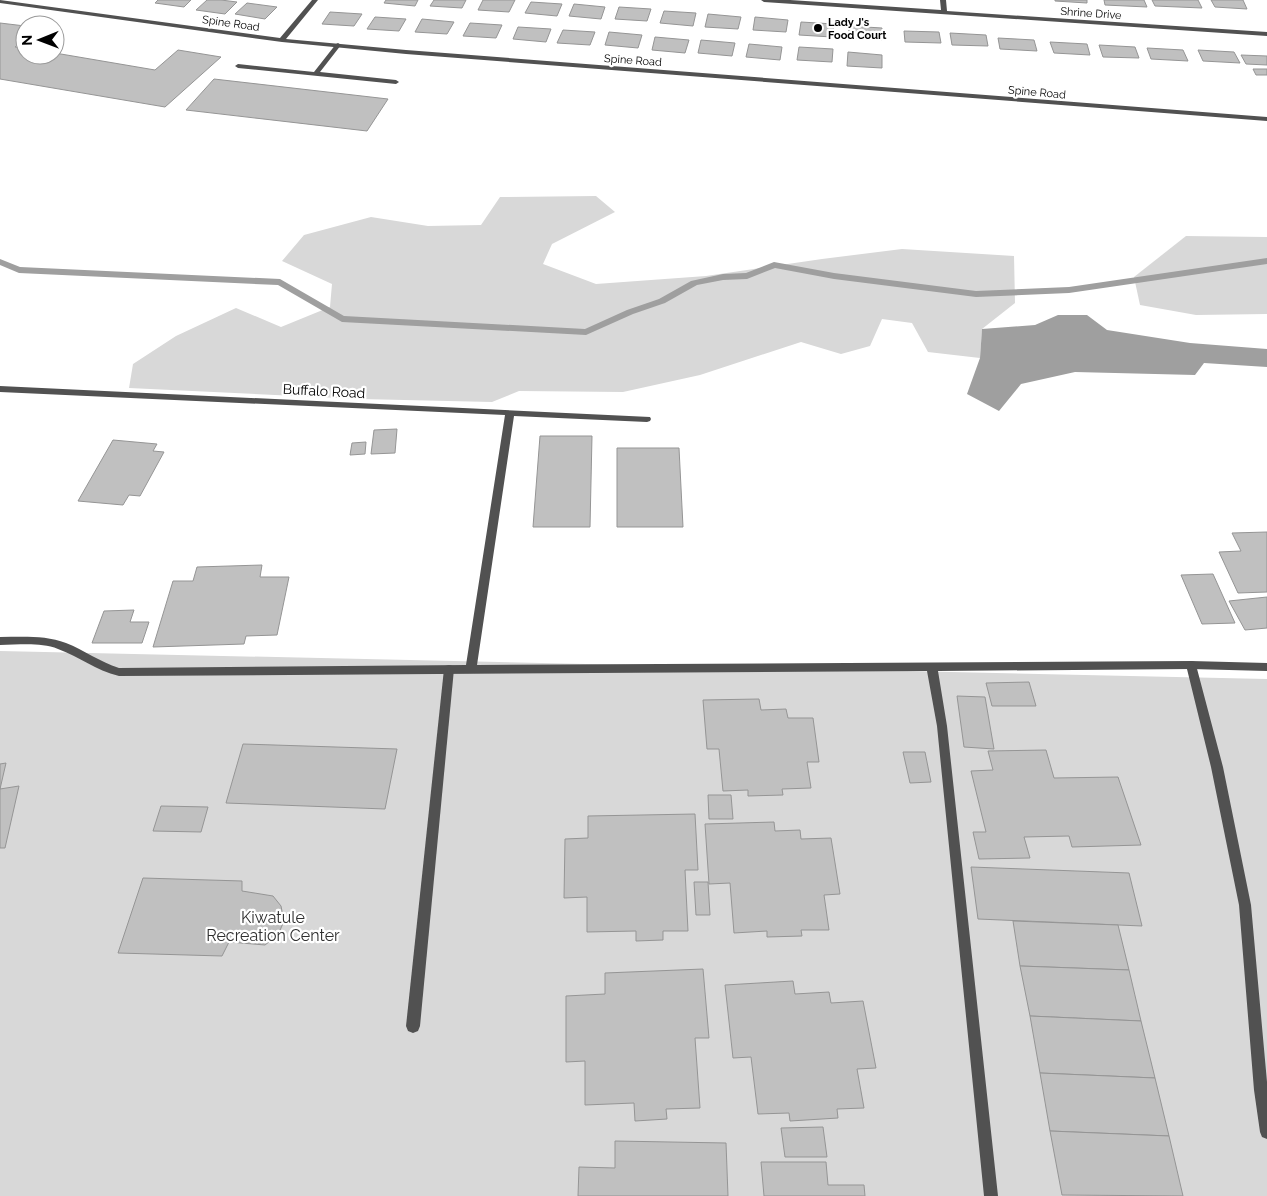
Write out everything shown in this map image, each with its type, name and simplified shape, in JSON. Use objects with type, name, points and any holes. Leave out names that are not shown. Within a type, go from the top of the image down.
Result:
[{"type":"street","points":[[282,40],[315,0]]},
{"type":"street","name":"Shrine Drive","points":[[764,0],[1267,34]]},
{"type":"street","points":[[943,0],[944,13]]},
{"type":"street","name":"Spine Road","points":[[0,1],[282,40],[1267,119]]},
{"type":"street","points":[[316,74],[338,45]]},
{"type":"street","points":[[238,66],[396,82]]},
{"type":"street","name":"Buffalo Road","points":[[0,389],[647,420]]},
{"type":"street","points":[[471,669],[510,414]]},
{"type":"street","points":[[0,641],[49,642],[69,649],[102,668],[119,672],[1190,665],[1267,667]]},
{"type":"street","points":[[1190,665],[1217,767],[1245,905],[1261,1090],[1267,1132]]},
{"type":"street","points":[[932,667],[943,736],[991,1196]]},
{"type":"street","points":[[413,1026],[449,669]]},
{"type":"green space","points":[[596,196],[615,212],[552,244],[543,264],[596,284],[706,276],[902,249],[1014,256],[1015,303],[982,329],[980,358],[928,352],[912,323],[882,319],[870,346],[841,354],[801,342],[700,375],[623,392],[519,391],[492,402],[360,399],[129,388],[133,364],[176,336],[236,308],[281,327],[330,307],[332,284],[282,261],[304,235],[371,217],[428,226],[481,225],[500,197]]},
{"type":"green space","points":[[1186,236],[1267,237],[1267,314],[1196,315],[1140,305],[1134,277]]},
{"type":"green space","name":"Kiwatule Recreation Center","points":[[0,651],[1267,679],[1267,1196],[0,1196]]},
{"type":"shaded area","points":[[1058,315],[1087,315],[1107,330],[1190,343],[1267,349],[1267,367],[1204,363],[1195,375],[1075,372],[1021,384],[999,411],[967,394],[980,358],[982,329],[1035,325]]},
{"type":"building","points":[[158,0],[191,0],[184,7],[155,3]]},
{"type":"building","points":[[207,0],[237,2],[225,14],[196,10]]},
{"type":"building","points":[[386,0],[418,0],[415,6],[384,3]]},
{"type":"building","points":[[434,0],[466,0],[462,8],[430,6]]},
{"type":"building","points":[[483,0],[515,0],[509,12],[478,10]]},
{"type":"building","points":[[1087,0],[1087,3],[1055,1]]},
{"type":"building","points":[[1104,0],[1144,0],[1147,7],[1105,5]]},
{"type":"building","points":[[1152,0],[1198,0],[1202,8],[1155,6]]},
{"type":"building","points":[[1211,0],[1243,0],[1247,9],[1215,7]]},
{"type":"building","points":[[531,2],[562,4],[557,16],[525,13]]},
{"type":"building","points":[[247,3],[277,7],[265,19],[235,14]]},
{"type":"building","points":[[574,4],[605,7],[601,19],[569,16]]},
{"type":"building","points":[[619,7],[651,9],[647,21],[615,19]]},
{"type":"building","points":[[664,11],[696,13],[693,26],[660,23]]},
{"type":"building","points":[[330,12],[362,14],[354,26],[322,24]]},
{"type":"building","points":[[708,14],[741,17],[738,29],[705,27]]},
{"type":"building","points":[[375,17],[406,19],[399,31],[367,29]]},
{"type":"building","points":[[755,17],[788,20],[786,32],[753,30]]},
{"type":"building","points":[[422,19],[454,22],[447,34],[415,32]]},
{"type":"building","points":[[801,22],[834,24],[832,37],[799,35]]},
{"type":"building","points":[[0,23],[15,25],[15,65],[65,65],[65,55],[155,70],[178,50],[221,57],[165,107],[0,79]]},
{"type":"building","points":[[470,23],[502,25],[496,38],[463,36]]},
{"type":"building","points":[[849,26],[882,28],[882,40],[848,38]]},
{"type":"building","points":[[518,27],[551,29],[546,42],[513,39]]},
{"type":"building","points":[[563,30],[595,32],[590,45],[557,43]]},
{"type":"building","points":[[904,31],[939,32],[941,43],[905,42]]},
{"type":"building","points":[[609,32],[642,35],[638,48],[605,45]]},
{"type":"building","points":[[950,33],[986,35],[988,46],[952,45]]},
{"type":"building","points":[[655,37],[689,40],[685,53],[652,50]]},
{"type":"building","points":[[998,38],[1034,40],[1037,51],[1000,49]]},
{"type":"building","points":[[701,40],[735,43],[732,56],[698,53]]},
{"type":"building","points":[[1050,42],[1087,44],[1090,55],[1054,53]]},
{"type":"building","points":[[749,44],[782,47],[780,60],[746,57]]},
{"type":"building","points":[[1099,45],[1135,47],[1139,58],[1103,57]]},
{"type":"building","points":[[799,47],[833,49],[832,62],[797,60]]},
{"type":"building","points":[[1147,48],[1183,50],[1188,61],[1151,59]]},
{"type":"building","points":[[1198,50],[1234,52],[1240,63],[1203,61]]},
{"type":"building","points":[[848,52],[882,55],[882,68],[847,66]]},
{"type":"building","points":[[1241,55],[1267,56],[1267,65],[1246,64]]},
{"type":"building","points":[[1253,69],[1267,69],[1267,75],[1256,75]]},
{"type":"building","points":[[214,79],[388,99],[367,131],[186,110]]},
{"type":"building","points":[[397,429],[395,453],[371,454],[374,430]]},
{"type":"building","points":[[540,436],[592,436],[590,527],[533,527]]},
{"type":"building","points":[[113,440],[157,444],[153,451],[164,452],[140,496],[129,495],[123,505],[78,501]]},
{"type":"building","points":[[366,442],[365,454],[350,455],[352,443]]},
{"type":"building","points":[[617,448],[679,448],[683,527],[617,527]]},
{"type":"building","points":[[1267,532],[1267,592],[1238,593],[1219,552],[1241,551],[1232,533]]},
{"type":"building","points":[[262,565],[260,577],[289,577],[277,635],[246,636],[244,644],[153,647],[173,581],[193,581],[197,567]]},
{"type":"building","points":[[1213,574],[1235,623],[1202,624],[1181,575]]},
{"type":"building","points":[[1267,597],[1267,628],[1245,630],[1229,601]]},
{"type":"building","points":[[134,610],[130,622],[149,622],[142,643],[92,643],[104,611]]},
{"type":"building","points":[[1029,682],[1036,706],[992,706],[986,683]]},
{"type":"building","points":[[957,696],[985,697],[994,749],[964,747]]},
{"type":"building","points":[[759,699],[761,710],[786,709],[788,718],[813,718],[819,762],[807,762],[811,788],[782,789],[783,795],[748,796],[748,790],[723,791],[719,749],[707,749],[703,700]]},
{"type":"building","points":[[243,744],[397,749],[385,809],[226,803]]},
{"type":"building","points":[[1046,750],[1054,778],[1118,777],[1141,845],[1072,847],[1069,836],[1024,837],[1030,858],[979,859],[973,832],[986,832],[971,771],[993,770],[988,751]]},
{"type":"building","points":[[903,752],[925,752],[931,782],[910,783]]},
{"type":"building","points":[[6,763],[0,789],[0,764]]},
{"type":"building","points":[[19,786],[5,848],[0,848],[0,789]]},
{"type":"building","points":[[708,795],[731,795],[733,819],[709,819]]},
{"type":"building","points":[[161,806],[208,807],[201,832],[153,831]]},
{"type":"building","points":[[695,814],[698,870],[685,870],[688,931],[663,931],[663,940],[636,941],[636,931],[587,932],[587,897],[564,898],[565,839],[588,838],[588,816]]},
{"type":"building","points":[[774,822],[775,831],[800,830],[801,839],[831,838],[840,894],[824,895],[829,930],[801,930],[802,936],[767,937],[767,931],[734,933],[730,883],[709,884],[705,824]]},
{"type":"building","points":[[971,867],[1129,873],[1142,926],[978,919]]},
{"type":"building","points":[[143,878],[242,881],[242,891],[273,896],[281,906],[284,921],[278,935],[265,945],[229,942],[222,956],[118,953]]},
{"type":"building","points":[[694,882],[708,882],[710,915],[696,915]]},
{"type":"building","points":[[1013,921],[1118,925],[1129,970],[1020,966]]},
{"type":"building","points":[[1020,966],[1129,970],[1141,1021],[1030,1016]]},
{"type":"building","points":[[703,969],[709,1038],[695,1038],[700,1108],[666,1109],[667,1119],[635,1121],[634,1103],[585,1105],[585,1061],[566,1062],[566,996],[605,994],[605,973]]},
{"type":"building","points":[[793,981],[795,994],[829,992],[831,1003],[863,1001],[876,1068],[857,1069],[864,1108],[837,1109],[838,1118],[790,1121],[789,1113],[758,1114],[751,1057],[733,1058],[725,985]]},
{"type":"building","points":[[1030,1016],[1141,1021],[1155,1078],[1040,1073]]},
{"type":"building","points":[[1040,1073],[1155,1078],[1169,1136],[1050,1131]]},
{"type":"building","points":[[823,1127],[827,1157],[785,1157],[781,1128]]},
{"type":"building","points":[[1050,1131],[1169,1136],[1183,1196],[1062,1195]]},
{"type":"building","points":[[615,1141],[726,1143],[728,1196],[578,1196],[579,1167],[615,1168]]},
{"type":"building","points":[[761,1162],[826,1162],[828,1185],[864,1185],[865,1196],[764,1196]]},
{"type":"waterway","points":[[0,262],[19,270],[280,282],[342,319],[586,332],[630,312],[662,301],[694,283],[723,277],[747,276],[774,265],[834,276],[976,294],[1069,290],[1267,261]]},
{"type":"place","name":"Lady J's Food Court","points":[[818,28]]}]
